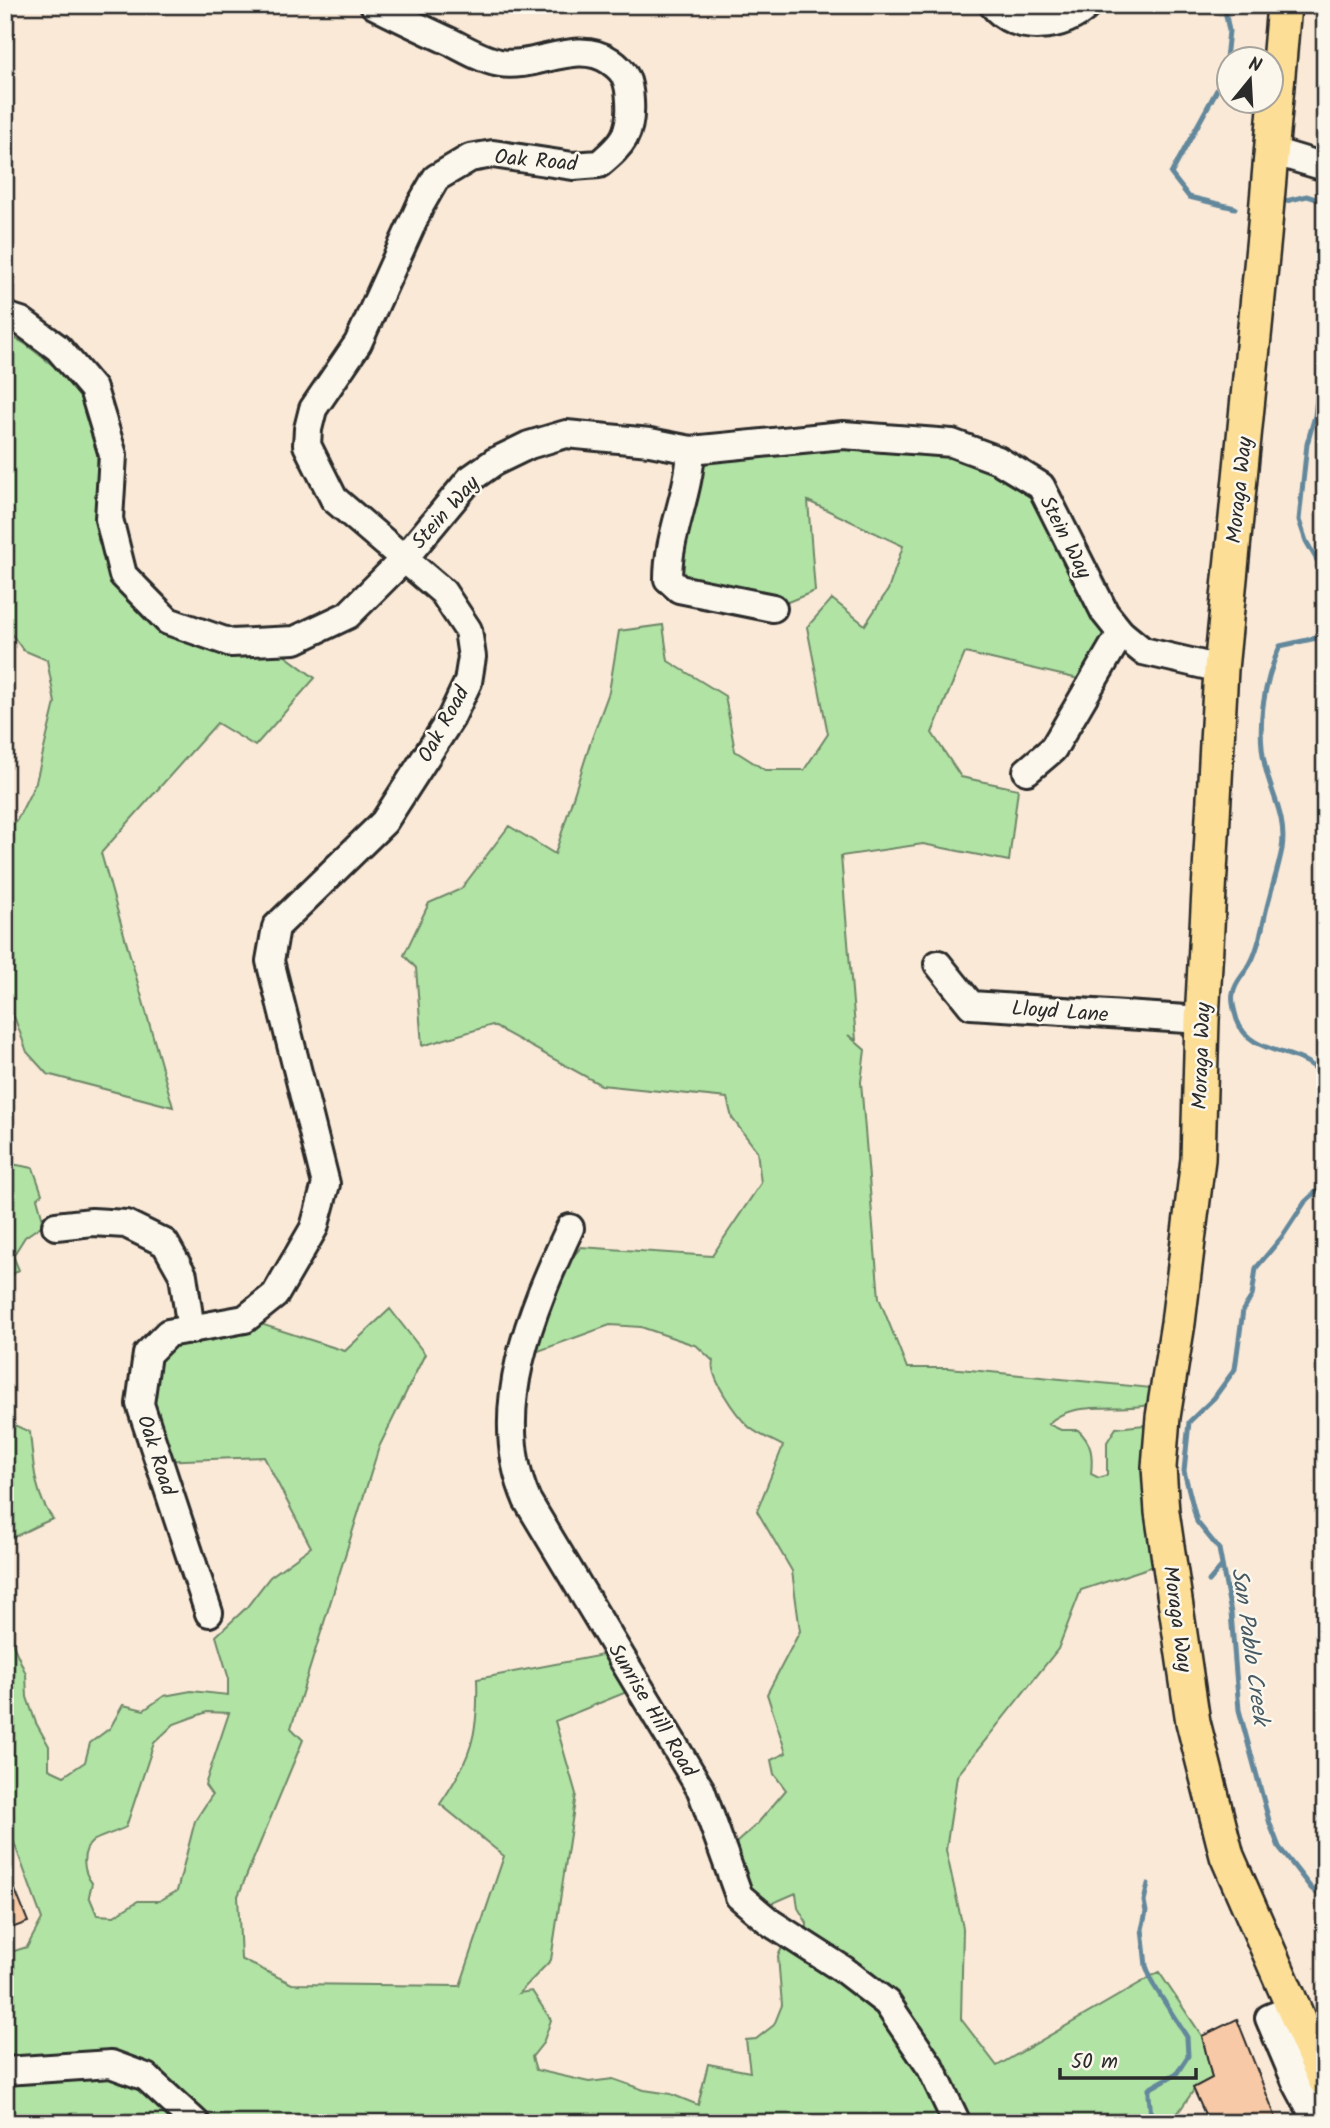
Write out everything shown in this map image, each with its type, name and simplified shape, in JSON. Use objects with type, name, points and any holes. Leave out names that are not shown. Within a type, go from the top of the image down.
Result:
[{"type":"main road","name":"Moraga Way","points":[[1284,5],[1221,669],[1202,1020],[1198,1159],[1178,1323],[1163,1417],[1159,1467],[1162,1512],[1193,1723],[1227,1856],[1325,2080]]},
{"type":"street","name":"Oak Road","points":[[209,1613],[140,1404],[148,1354],[168,1334],[245,1318],[275,1295],[314,1228],[326,1184],[270,961],[276,927],[384,822],[451,718],[468,682],[472,657],[468,630],[443,592],[334,499],[307,445],[313,409],[358,343],[421,204],[436,178],[470,158],[493,154],[573,166],[600,164],[625,141],[631,119],[629,88],[622,70],[602,55],[577,52],[524,62],[500,63],[374,5]]},
{"type":"street","points":[[993,5],[1000,15],[1019,23],[1048,25],[1079,15],[1088,5]]},
{"type":"street","points":[[1272,151],[1325,167]]},
{"type":"street","name":"Stein Way","points":[[5,316],[21,321],[58,348],[93,388],[113,455],[109,519],[123,575],[168,621],[231,643],[295,639],[348,615],[368,598],[403,560],[470,478],[494,462],[529,445],[566,434],[650,442],[691,450],[843,435],[952,443],[999,460],[1041,486],[1105,613],[1121,633],[1143,651],[1221,669]]},
{"type":"street","points":[[691,450],[690,477],[668,555],[668,579],[678,589],[773,608]]},
{"type":"street","points":[[1027,771],[1052,749],[1121,633]]},
{"type":"street","name":"Lloyd Lane","points":[[938,964],[971,1005],[1202,1020]]},
{"type":"street","points":[[56,1226],[92,1222],[126,1224],[165,1243],[183,1275],[191,1330]]},
{"type":"street","name":"Sunrise Hill Road","points":[[570,1228],[538,1296],[522,1349],[513,1398],[518,1479],[527,1500],[701,1790],[739,1896],[771,1923],[844,1970],[887,2003],[931,2067],[957,2123]]},
{"type":"street","points":[[1294,2008],[1269,2018],[1296,2082],[1318,2123]]},
{"type":"street","points":[[5,2071],[111,2064],[146,2077],[196,2123]]},
{"type":"green space","points":[[5,333],[24,343],[73,381],[97,433],[98,540],[130,598],[276,649],[315,678],[255,746],[217,723],[101,853],[173,1107],[47,1074],[27,1052],[5,1001],[5,951],[14,936],[5,931],[5,832],[17,820],[36,782],[55,703],[47,660],[23,650],[5,625]]},
{"type":"green space","points":[[917,441],[1041,486],[1121,633],[1092,682],[965,653],[932,733],[961,777],[1018,789],[1009,861],[923,844],[841,856],[856,1040],[848,1035],[865,1050],[861,1082],[879,1298],[907,1368],[949,1368],[1162,1389],[1154,1404],[1071,1411],[1048,1424],[1061,1430],[1078,1430],[1083,1435],[1091,1450],[1091,1474],[1099,1478],[1107,1475],[1107,1442],[1116,1428],[1144,1425],[1150,1440],[1169,1561],[1081,1590],[1058,1649],[957,1776],[946,1850],[963,1928],[961,2019],[997,2066],[1159,1972],[1202,2036],[1212,2078],[1196,2087],[1171,2123],[196,2123],[146,2077],[5,2071],[5,1954],[27,1947],[42,1919],[5,1818],[5,1617],[26,1674],[27,1697],[36,1723],[49,1746],[49,1769],[64,1776],[85,1762],[90,1743],[110,1728],[123,1705],[144,1710],[164,1696],[191,1691],[228,1695],[228,1676],[216,1636],[246,1608],[270,1577],[311,1547],[264,1457],[159,1461],[147,1354],[245,1319],[345,1351],[390,1309],[425,1354],[379,1447],[291,1728],[303,1740],[238,1896],[241,1959],[292,1984],[460,1986],[504,1856],[440,1804],[459,1773],[471,1745],[476,1715],[477,1679],[618,1652],[639,1687],[555,1721],[576,1794],[551,1960],[519,1993],[532,1991],[551,2020],[543,2043],[532,2057],[536,2070],[589,2082],[613,2079],[644,2090],[671,2094],[698,2105],[708,2064],[750,2072],[746,2040],[756,2039],[774,2025],[782,2005],[778,1956],[788,1935],[806,1946],[807,1923],[798,1908],[796,1893],[757,1910],[730,1868],[737,1842],[757,1824],[786,1790],[774,1774],[771,1760],[786,1753],[767,1694],[800,1631],[792,1571],[757,1511],[783,1446],[749,1427],[719,1386],[713,1361],[697,1346],[641,1327],[610,1325],[533,1353],[554,1279],[581,1247],[712,1256],[761,1183],[757,1151],[732,1118],[727,1098],[601,1085],[492,1025],[422,1046],[416,968],[404,955],[429,903],[461,889],[509,826],[555,854],[609,692],[619,631],[663,625],[668,661],[725,696],[735,751],[765,770],[804,770],[828,734],[807,627],[832,599],[865,625],[888,590],[903,546],[808,501],[815,591],[773,608],[679,589],[691,450]],"holes":[[[207,1712],[229,1713],[205,1785],[212,1795],[195,1821],[177,1891],[159,1901],[138,1901],[114,1916],[97,1915],[89,1896],[92,1883],[85,1868],[86,1851],[93,1841],[126,1827],[154,1743],[174,1724]]]},
{"type":"green space","points":[[6,1163],[33,1168],[42,1194],[37,1198],[42,1216],[41,1226],[25,1237],[13,1256],[19,1270],[5,1280]]},
{"type":"green space","points":[[5,1416],[14,1425],[30,1432],[38,1489],[53,1519],[5,1541]]},
{"type":"green space","points":[[110,2073],[139,2082],[181,2123],[5,2123],[5,2084]]},
{"type":"building","points":[[5,1865],[28,1922],[9,1929],[5,1918]]},
{"type":"building","points":[[1237,2019],[1276,2118],[1264,2123],[1209,2123],[1193,2088],[1212,2078],[1202,2036]]},
{"type":"waterway","name":"San Pablo Creek","points":[[1224,5],[1229,31],[1224,77],[1171,174],[1189,197],[1235,208]]},
{"type":"waterway","name":"San Pablo Creek","points":[[1286,201],[1307,196],[1325,202]]},
{"type":"waterway","name":"San Pablo Creek","points":[[1325,302],[1320,316],[1322,353],[1315,416],[1307,444],[1299,520],[1306,541],[1325,574]]},
{"type":"waterway","name":"San Pablo Creek","points":[[1325,631],[1321,637],[1280,646],[1270,674],[1263,705],[1262,751],[1280,816],[1282,849],[1256,950],[1236,985],[1232,1000],[1237,1020],[1244,1033],[1254,1041],[1306,1062],[1317,1070],[1325,1081]]},
{"type":"waterway","name":"San Pablo Creek","points":[[1325,1177],[1321,1187],[1305,1202],[1282,1237],[1256,1268],[1252,1296],[1243,1310],[1235,1369],[1214,1398],[1189,1422],[1184,1471],[1197,1522],[1219,1549],[1231,1613],[1239,1710],[1270,1824],[1279,1847],[1311,1888],[1325,1900]]},
{"type":"waterway","points":[[1209,1581],[1222,1566]]},
{"type":"waterway","points":[[1148,1884],[1142,1929],[1146,1966],[1153,1984],[1187,2037],[1188,2056],[1177,2073],[1149,2089],[1149,2123]]}]
